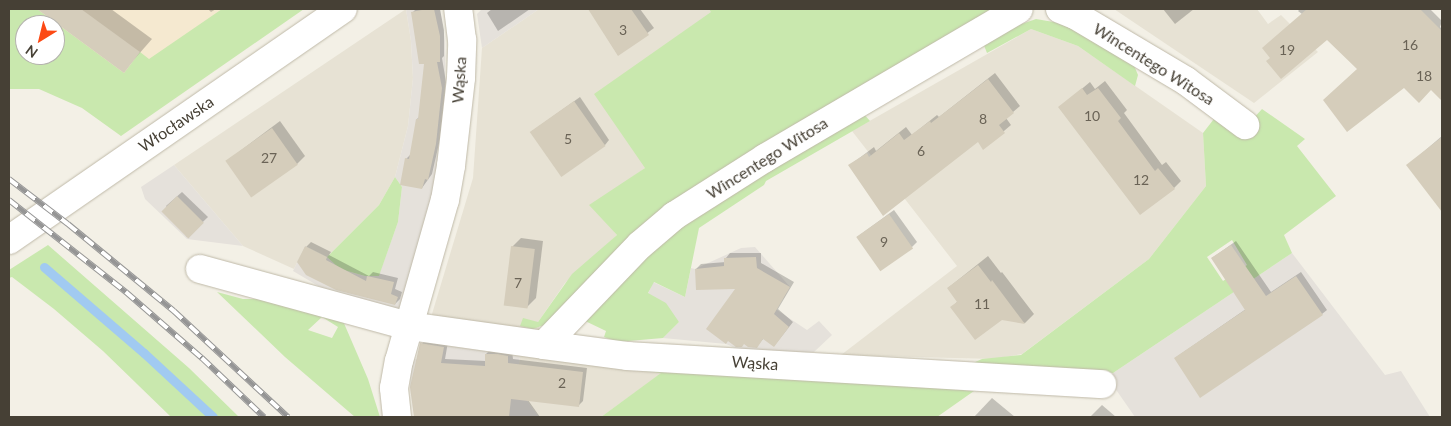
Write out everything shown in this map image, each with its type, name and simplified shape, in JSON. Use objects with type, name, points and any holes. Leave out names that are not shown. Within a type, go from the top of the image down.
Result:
[{"type":"street","name":"Włocławska","points":[[9,240],[343,9]]},
{"type":"street","name":"Wąska","points":[[397,417],[394,388],[409,326],[445,200],[451,166],[461,78],[462,40],[458,9]]},
{"type":"street","name":"Wincentego Witosa","points":[[544,345],[640,245],[674,216],[765,158],[1019,9]]},
{"type":"street","name":"Wincentego Witosa","points":[[1060,9],[1075,15],[1186,81],[1245,125]]},
{"type":"street","name":"Wąska","points":[[200,268],[409,326],[628,356],[1102,384]]},
{"type":"shaded area","points":[[9,9],[261,9],[123,103],[65,36],[65,15],[15,15],[15,34]]},
{"type":"shaded area","points":[[406,9],[411,41],[413,78],[408,126],[395,177],[379,205],[327,257],[305,246],[294,269],[243,246],[174,165]]},
{"type":"shaded area","points":[[406,9],[440,9],[445,41],[445,108],[435,188],[402,308],[395,310],[342,300],[293,271],[305,246],[327,257],[340,269],[364,276],[379,275],[398,222],[402,187],[395,177],[408,126],[413,78],[411,41]]},
{"type":"shaded area","points":[[482,9],[539,9],[482,48],[477,14]]},
{"type":"shaded area","points":[[539,9],[709,9],[712,12],[645,168],[604,197],[600,215],[617,235],[565,283],[538,322],[547,359],[662,373],[601,417],[539,417],[516,386],[520,356],[434,344],[432,314],[473,178],[482,48]]},
{"type":"shaded area","points":[[1114,9],[1257,9],[1268,24],[1281,15],[1318,52],[1254,103]]},
{"type":"shaded area","points":[[1031,29],[1078,46],[1203,133],[1206,186],[1149,259],[1022,354],[993,359],[841,355],[957,266],[852,131]]},
{"type":"shaded area","points":[[174,165],[243,246],[187,239],[145,199],[141,187]]},
{"type":"shaded area","points":[[755,247],[790,287],[784,298],[771,306],[807,330],[819,321],[832,335],[814,352],[790,353],[740,350],[726,344],[663,338],[679,322],[648,294],[653,282],[685,297],[691,268],[695,269],[741,248]]},
{"type":"shaded area","points":[[1292,253],[1385,375],[1401,371],[1430,417],[1135,417],[1110,381],[1113,373]]},
{"type":"shaded area","points":[[421,342],[520,356],[516,386],[539,417],[414,417],[410,387],[411,360],[417,359]]},
{"type":"green space","points":[[9,9],[37,9],[45,15],[15,15],[15,65],[65,65],[65,30],[124,73],[140,52],[149,59],[222,9],[304,9],[121,136],[82,108],[39,89],[9,89]]},
{"type":"green space","points":[[709,9],[1003,9],[812,116],[550,323],[533,329],[520,326],[523,318],[538,322],[572,274],[617,235],[589,205],[645,168],[594,94],[711,12]]},
{"type":"green space","points":[[1036,19],[1065,24],[1131,58],[1138,75],[1135,86],[1078,46],[1031,29],[987,53],[981,38]]},
{"type":"green space","points":[[1262,109],[1305,139],[1297,146],[1336,196],[1284,235],[1292,253],[1113,373],[966,366],[982,359],[1021,355],[1149,259],[1206,186],[1203,133],[1217,115],[1251,121]],"holes":[[[1232,240],[1247,265],[1223,281],[1207,257]]]},
{"type":"green space","points":[[861,111],[870,121],[766,181],[764,185],[699,228],[685,297],[654,282],[648,293],[666,303],[679,322],[663,338],[617,342],[604,337],[606,331],[581,319],[653,244]]},
{"type":"green space","points":[[395,177],[402,187],[398,222],[379,276],[365,276],[340,269],[327,257],[379,205]]},
{"type":"green space","points":[[48,245],[189,368],[239,417],[171,417],[103,351],[54,309],[12,277],[9,278],[9,270]]},
{"type":"green space","points":[[217,292],[243,299],[258,299],[343,321],[368,379],[380,417],[355,417],[285,357]],"holes":[[[322,317],[338,327],[332,338],[308,330]]]},
{"type":"green space","points":[[613,367],[719,371],[974,391],[937,417],[601,417],[661,373]]},
{"type":"building","points":[[37,9],[81,9],[140,52],[124,73],[65,30],[65,15],[45,15]]},
{"type":"building","points":[[434,9],[440,36],[440,62],[437,62],[442,88],[436,144],[428,180],[425,179],[422,189],[400,185],[405,158],[409,159],[416,119],[418,119],[424,64],[419,64],[411,12]]},
{"type":"building","points":[[588,9],[631,9],[649,35],[618,56]]},
{"type":"building","points":[[1307,9],[1420,9],[1442,31],[1442,101],[1431,90],[1419,103],[1404,88],[1347,132],[1323,100],[1357,69],[1327,40],[1281,79],[1266,61],[1270,58],[1262,48]]},
{"type":"building","points":[[988,79],[1014,113],[999,125],[1005,133],[983,150],[978,142],[883,216],[848,165],[867,153],[869,157],[899,133],[904,140],[930,121],[931,123]]},
{"type":"building","points":[[1082,88],[1087,95],[1098,88],[1121,118],[1118,121],[1155,171],[1158,168],[1175,189],[1140,215],[1058,107]]},
{"type":"building","points":[[574,101],[606,146],[561,177],[530,132]]},
{"type":"building","points":[[272,128],[298,165],[251,198],[225,161]]},
{"type":"building","points":[[1442,137],[1442,212],[1406,165]]},
{"type":"building","points":[[177,196],[204,223],[188,238],[161,212]]},
{"type":"building","points":[[889,214],[913,248],[880,271],[856,237]]},
{"type":"building","points":[[1231,245],[1266,296],[1296,276],[1323,315],[1200,398],[1174,358],[1245,310],[1211,258]]},
{"type":"building","points":[[305,246],[327,257],[326,260],[366,281],[367,276],[394,282],[391,294],[398,297],[395,305],[336,290],[306,275],[297,262]]},
{"type":"building","points":[[511,246],[535,249],[528,308],[504,306]]},
{"type":"building","points":[[756,257],[757,268],[790,287],[774,314],[789,327],[774,347],[763,339],[757,348],[748,347],[744,344],[742,347],[736,347],[728,341],[726,344],[706,329],[735,289],[696,290],[695,269],[724,266],[724,258]]},
{"type":"building","points":[[978,265],[991,282],[992,280],[1025,324],[1002,320],[975,340],[950,307],[957,302],[947,288]]},
{"type":"building","points":[[420,343],[444,347],[441,363],[485,366],[485,354],[498,354],[508,356],[508,363],[583,372],[579,407],[511,399],[509,417],[414,417],[410,387]]},
{"type":"waterway","points":[[44,267],[144,353],[213,417]]},
{"type":"railway","points":[[9,179],[68,224],[174,311],[288,417]]},
{"type":"railway","points":[[9,200],[126,292],[202,358],[264,417]]}]
